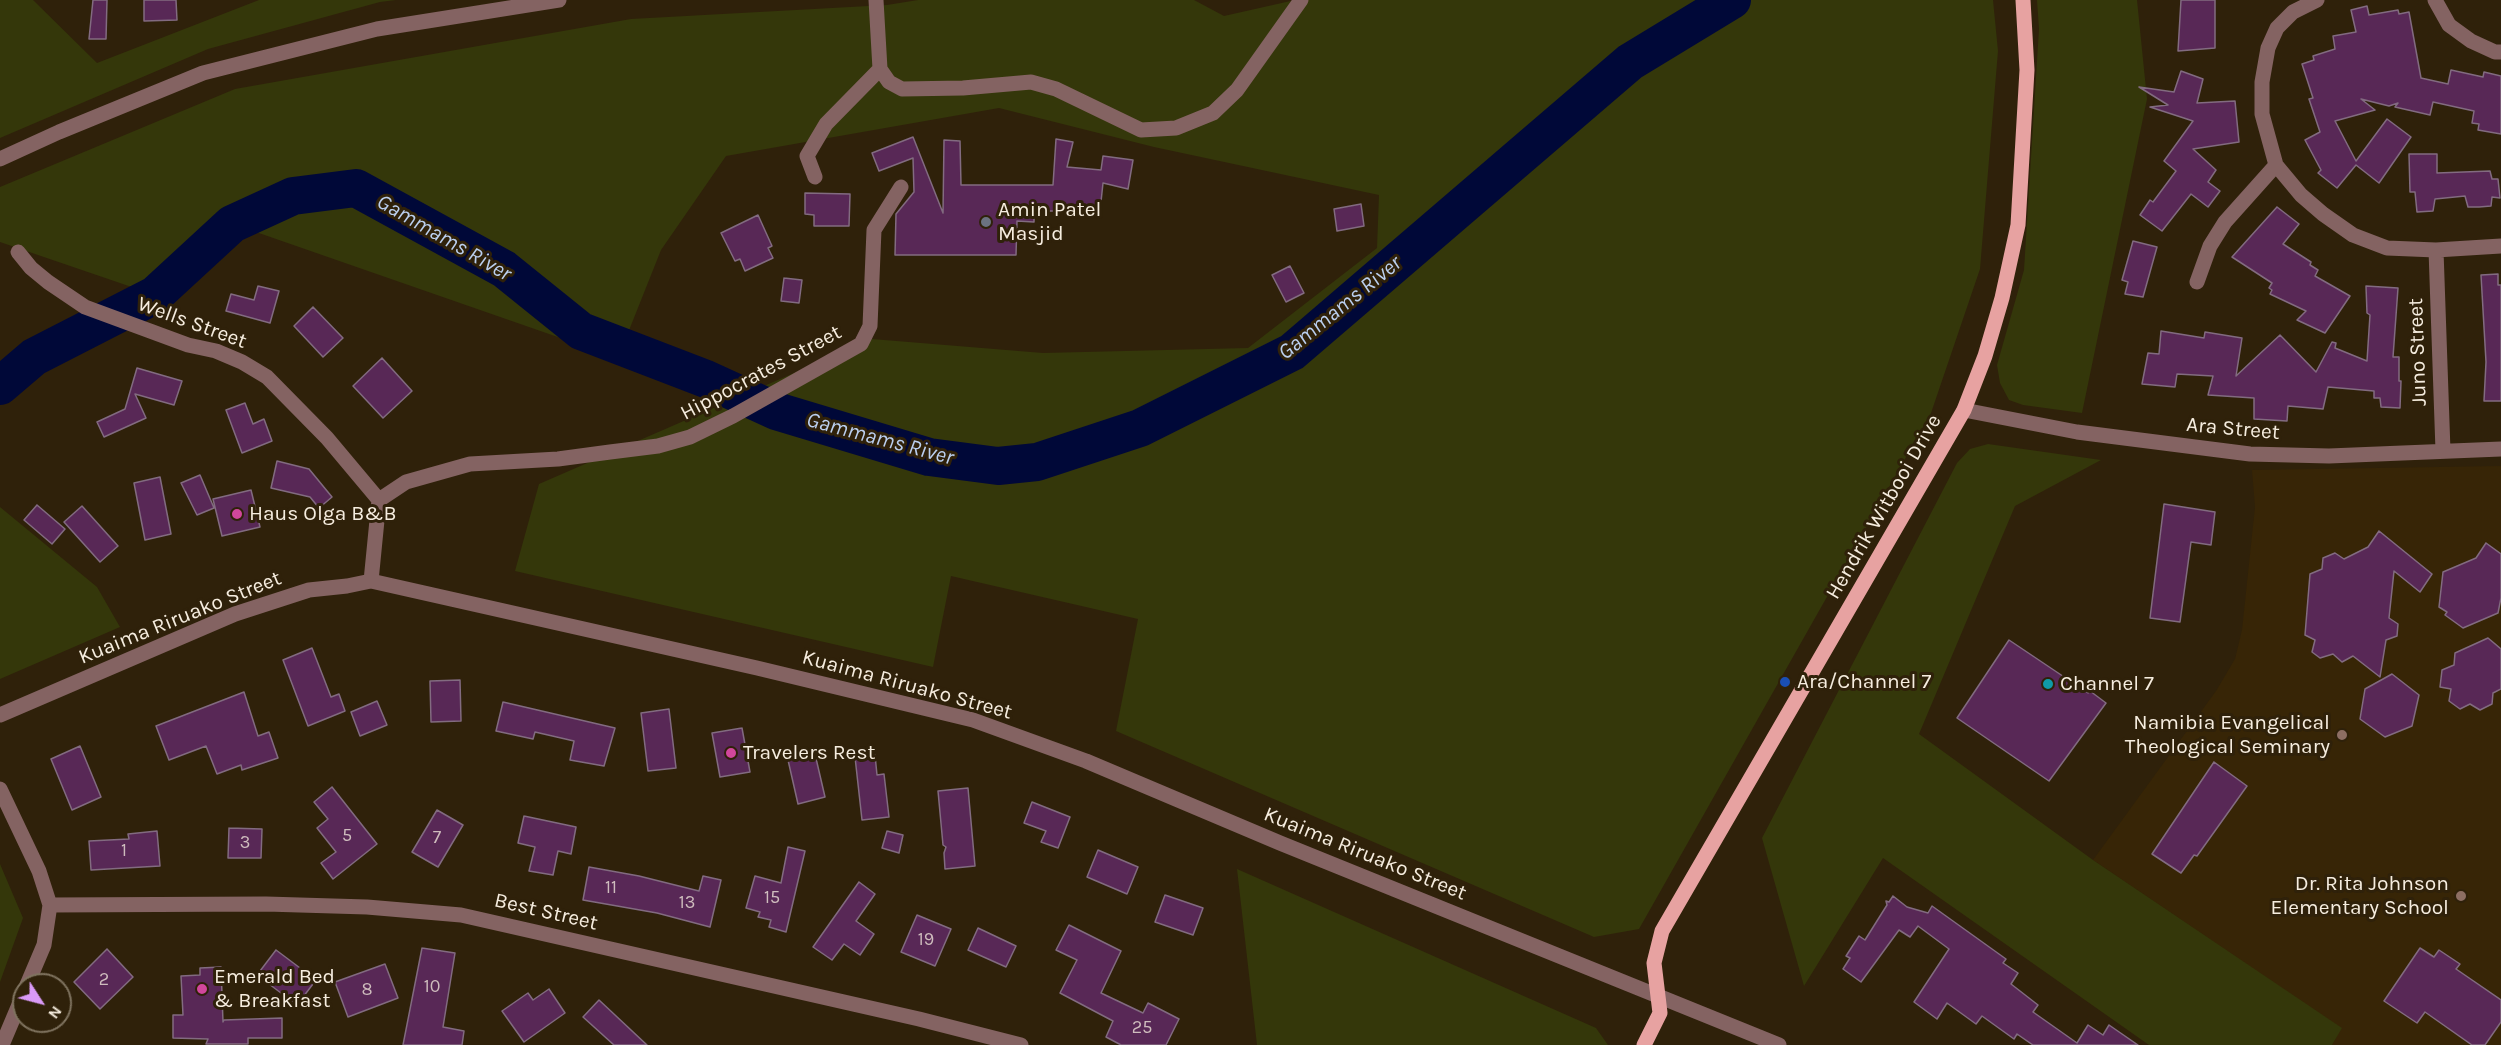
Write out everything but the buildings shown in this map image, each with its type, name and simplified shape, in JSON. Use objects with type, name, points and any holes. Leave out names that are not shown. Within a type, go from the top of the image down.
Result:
[{"type":"main road","name":"Hendrik Witbooi Drive","points":[[1644,1045],[1660,1013],[1654,963],[1662,931],[1964,410],[1985,356],[2002,298],[2018,225],[2027,70],[2023,0]]},
{"type":"street","points":[[0,159],[203,73],[377,29],[560,0]]},
{"type":"street","points":[[876,0],[879,69],[889,82],[902,89],[963,88],[1031,82],[1056,89],[1141,130],[1176,128],[1213,113],[1237,90],[1301,0]]},
{"type":"street","points":[[2317,0],[2293,12],[2277,28],[2268,48],[2262,82],[2262,114],[2276,165],[2301,195],[2353,235],[2387,248],[2436,250],[2501,246]]},
{"type":"street","points":[[2434,0],[2449,25],[2471,41],[2501,52]]},
{"type":"street","points":[[815,177],[807,156],[826,124],[879,69]]},
{"type":"street","points":[[2197,282],[2210,246],[2225,222],[2276,165]]},
{"type":"street","name":"Hippocrates Street","points":[[379,500],[406,482],[470,464],[558,459],[658,446],[708,430],[861,344],[870,326],[874,230],[901,186]]},
{"type":"street","name":"Juno Street","points":[[2436,250],[2443,452]]},
{"type":"street","name":"Wells Street","points":[[18,252],[31,268],[48,282],[85,307],[188,345],[216,351],[242,362],[267,377],[327,438],[379,500]]},
{"type":"street","name":"Ara Street","points":[[1964,410],[2077,432],[2250,454],[2329,456],[2501,449]]},
{"type":"street","points":[[372,580],[379,500]]},
{"type":"street","name":"Kuaima Riruako Street","points":[[0,715],[235,614],[309,590],[347,586],[372,580],[768,670],[973,720],[1086,761],[1280,843],[1779,1045]]},
{"type":"street","points":[[0,789],[39,871],[50,906],[44,945],[32,973]]},
{"type":"street","name":"Best Street","points":[[50,906],[266,904],[367,907],[460,915],[919,1019],[1022,1045]]},
{"type":"street","points":[[2,1045],[12,1021]]},
{"type":"shaded area","name":"Namibia Evangelical Theological Seminary","points":[[2501,466],[2501,1045],[2332,1045],[2341,1028],[2093,860],[2216,691],[2235,659],[2242,630],[2255,507],[2252,470]]},
{"type":"green space","points":[[0,0],[33,0],[97,63],[259,0],[396,0],[380,2],[208,49],[0,138]]},
{"type":"green space","points":[[918,0],[1194,0],[1224,16],[1295,0],[1993,0],[1998,51],[1980,269],[1931,413],[1639,929],[1594,937],[1116,731],[1138,619],[951,576],[933,667],[515,571],[539,484],[872,339],[1043,353],[1248,348],[1377,248],[1379,195],[1154,147],[999,108],[726,156],[661,250],[618,358],[233,224],[155,295],[0,242],[0,187],[235,89],[631,19],[887,5]]},
{"type":"green space","points":[[2037,0],[2137,0],[2147,99],[2082,413],[2023,405],[2009,400],[2000,383],[1997,365],[2024,270],[2039,29]]},
{"type":"green space","points":[[1988,444],[2101,460],[2015,506],[1919,734],[2093,860],[2342,1028],[2332,1045],[2149,1045],[1883,858],[1804,986],[1762,838],[1957,463],[1970,449]]},
{"type":"green space","points":[[0,507],[97,587],[120,627],[0,679]]},
{"type":"green space","points":[[0,864],[23,918],[0,982]]},
{"type":"green space","points":[[1237,869],[1596,1028],[1608,1045],[1257,1045]]},
{"type":"waterway","name":"Gammams River","points":[[0,386],[34,357],[155,295],[232,224],[293,196],[356,188],[504,269],[581,331],[706,379],[776,411],[929,457],[998,466],[1037,462],[1140,428],[1292,352],[1630,62],[1732,0]]},
{"type":"place","name":"Amin Patel Masjid","points":[[986,222]]},
{"type":"place","name":"Haus Olga B&B","points":[[237,514]]},
{"type":"place","name":"Ara/Channel 7","points":[[1785,682]]},
{"type":"place","name":"Channel 7","points":[[2048,684]]},
{"type":"place","name":"Namibia Evangelical Theological Seminary","points":[[2342,735]]},
{"type":"place","name":"Travelers Rest","points":[[731,753]]},
{"type":"place","name":"Dr. Rita Johnson Elementary School","points":[[2461,896]]},
{"type":"place","name":"Emerald Bed & Breakfast","points":[[202,989]]}]
